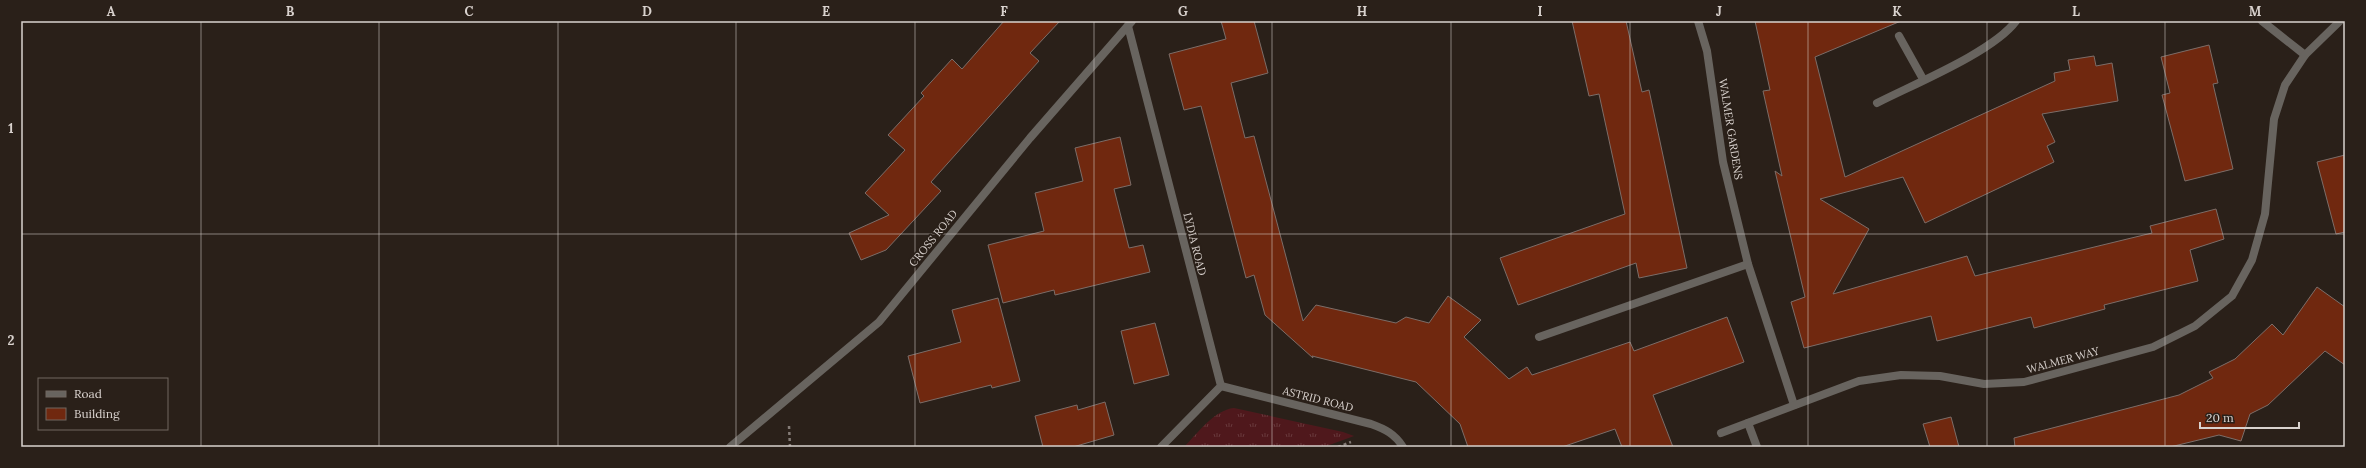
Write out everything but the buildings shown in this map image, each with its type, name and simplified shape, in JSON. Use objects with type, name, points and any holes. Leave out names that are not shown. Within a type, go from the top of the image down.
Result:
[{"type":"street","name":"WALMER GARDENS","points":[[1698,21],[1708,51],[1723,162],[1748,264],[1794,405]]},
{"type":"street","points":[[1877,103],[1988,46],[2008,31],[2016,21]]},
{"type":"street","points":[[2262,21],[2305,55]]},
{"type":"street","name":"WALMER WAY","points":[[1721,433],[1859,381],[1901,375],[1940,376],[1984,384],[2024,382],[2153,346],[2195,326],[2232,296],[2252,260],[2265,214],[2269,159],[2274,119],[2285,85],[2305,55],[2340,21]]},
{"type":"street","name":"LYDIA ROAD","points":[[1130,23],[1221,386]]},
{"type":"street","name":"CROSS ROAD","points":[[730,447],[879,322],[1030,138],[1130,23]]},
{"type":"street","points":[[1899,36],[1923,79]]},
{"type":"street","points":[[1539,336],[1748,264]]},
{"type":"street","points":[[1161,447],[1221,386]]},
{"type":"street","name":"ASTRID ROAD","points":[[1221,386],[1371,424],[1387,430],[1398,438],[1403,447]]},
{"type":"street","points":[[1748,423],[1757,447]]},
{"type":"green space","points":[[1234,408],[1343,432],[1354,436],[1324,447],[1184,447],[1213,418],[1220,413]]}]
